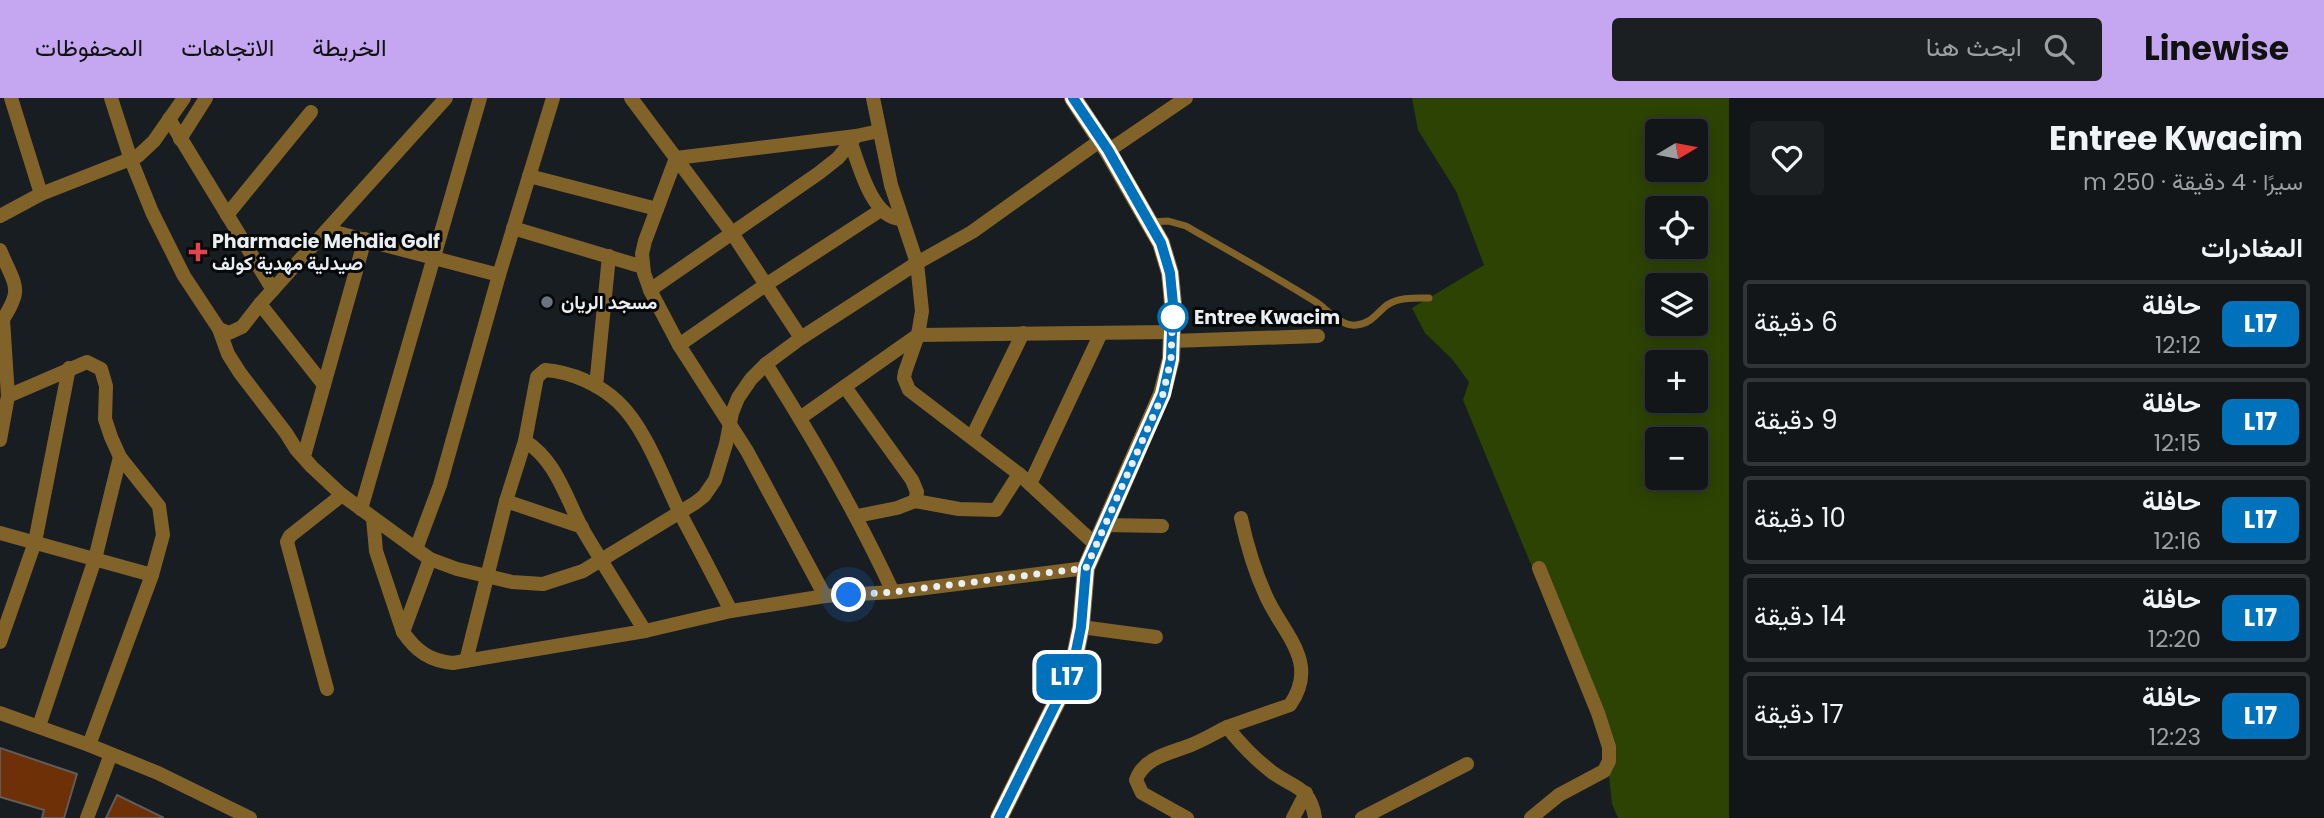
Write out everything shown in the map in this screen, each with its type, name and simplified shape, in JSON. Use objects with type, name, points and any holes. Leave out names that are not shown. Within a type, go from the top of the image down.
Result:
[{"type":"street","points":[[11,98],[41,194]]},
{"type":"street","points":[[111,98],[131,160],[152,212],[184,276],[219,328],[228,354],[240,373],[296,449],[342,495],[430,559],[457,569],[512,582],[543,584],[583,571],[695,503],[710,488],[721,463],[738,398],[766,364],[801,338],[917,263],[972,232],[1104,145],[1186,98]]},
{"type":"street","points":[[0,216],[41,194],[131,160],[149,147],[184,98]]},
{"type":"street","points":[[180,139],[206,98]]},
{"type":"street","points":[[219,328],[229,333],[238,330],[446,98]]},
{"type":"street","points":[[480,98],[367,514],[376,551],[403,632],[412,646],[427,657],[444,662],[466,661],[645,631],[732,611],[825,596],[893,592],[1086,568]]},
{"type":"street","points":[[416,549],[440,485],[499,275],[553,98]]},
{"type":"street","points":[[631,98],[732,233],[801,338]]},
{"type":"street","points":[[873,98],[891,185],[917,263],[922,311],[918,335],[906,365],[904,378],[909,390],[1019,474],[1096,545]]},
{"type":"street","points":[[999,818],[1065,685],[1081,627],[1086,568],[1163,394],[1171,359],[1170,273],[1151,223],[1073,98]]},
{"type":"street","points":[[228,215],[311,112]]},
{"type":"street","points":[[169,119],[273,290]]},
{"type":"street","points":[[676,158],[854,140],[879,131]]},
{"type":"street","points":[[854,140],[863,176],[881,210],[893,218],[902,219]]},
{"type":"street","points":[[650,290],[830,165],[854,140]]},
{"type":"street","points":[[676,158],[642,254],[650,290],[679,345],[760,475],[825,596]]},
{"type":"street","points":[[529,176],[657,209]]},
{"type":"street","points":[[679,345],[881,210]]},
{"type":"street","points":[[513,228],[643,267]]},
{"type":"street","points":[[327,230],[499,275]]},
{"type":"street","points":[[304,456],[365,239]]},
{"type":"street","points":[[0,250],[16,288],[15,300],[1,321],[8,396],[0,440]]},
{"type":"street","points":[[596,386],[609,256]]},
{"type":"street","points":[[260,303],[324,384]]},
{"type":"street","points":[[972,437],[1023,333]]},
{"type":"street","points":[[1030,484],[1101,333]]},
{"type":"street","points":[[800,418],[918,335],[1101,333],[1172,337],[1318,336]]},
{"type":"street","points":[[8,396],[87,362],[101,369],[106,386],[105,419],[120,457],[159,506],[163,535],[152,575],[89,745]]},
{"type":"street","points":[[766,364],[857,516],[893,592]]},
{"type":"street","points":[[0,642],[34,542],[69,368]]},
{"type":"street","points":[[466,661],[486,575],[525,441],[539,373],[550,371],[596,386],[626,411],[667,482],[680,513],[732,611]]},
{"type":"street","points":[[845,387],[912,480],[917,492],[915,501]]},
{"type":"street","points":[[525,441],[548,462],[582,527],[645,631]]},
{"type":"street","points":[[39,726],[95,559],[120,457]]},
{"type":"street","points":[[857,516],[897,508],[915,501],[959,509],[996,510],[1019,474]]},
{"type":"street","points":[[327,689],[287,542],[290,536],[342,495]]},
{"type":"street","points":[[506,501],[582,527]]},
{"type":"street","points":[[1187,818],[1142,793],[1136,780],[1139,771],[1156,758],[1227,727],[1290,705],[1302,684],[1299,657],[1268,600],[1251,561],[1241,518]]},
{"type":"street","points":[[1105,525],[1162,526]]},
{"type":"street","points":[[0,533],[152,575]]},
{"type":"street","points":[[403,632],[430,559]]},
{"type":"street","points":[[1531,818],[1559,795],[1604,771],[1609,761],[1609,747],[1598,713],[1539,568]]},
{"type":"street","points":[[1081,627],[1156,637]]},
{"type":"street","points":[[0,713],[169,778],[234,815],[250,818]]},
{"type":"street","points":[[1227,727],[1269,771],[1306,793],[1311,799],[1315,818]]},
{"type":"street","points":[[87,818],[111,754]]},
{"type":"street","points":[[1362,818],[1467,764]]},
{"type":"street","points":[[1293,818],[1306,793]]},
{"type":"lane","points":[[1151,223],[1168,221],[1186,226],[1317,303],[1345,324],[1362,324],[1399,300],[1429,298]]},
{"type":"green space","points":[[1412,98],[1729,98],[1729,818],[1618,818],[1612,804],[1606,746],[1463,400],[1469,382],[1452,359],[1425,333],[1412,308],[1484,265],[1456,191],[1418,130]]},
{"type":"building","points":[[0,748],[77,774],[64,818],[42,818],[44,810],[0,797]]},
{"type":"building","points":[[117,795],[164,818],[106,818]]},
{"type":"bus line","name":"L17","points":[[999,818],[1065,685],[1081,627],[1086,568],[1163,394],[1171,359],[1173,304],[1170,273],[1161,243],[1108,150],[1073,98]]},
{"type":"place","name":"Pharmacie Mehdia Golf صيدلية مهدية كولف","points":[[198,252]]},
{"type":"place","name":"مسجد الريان","points":[[547,302]]},
{"type":"place","name":"Entree Kwacim","points":[[1173,317]]},
{"type":"route","points":[[849,595],[1086,568],[1163,394],[1171,359],[1173,304],[1173,317]]}]
